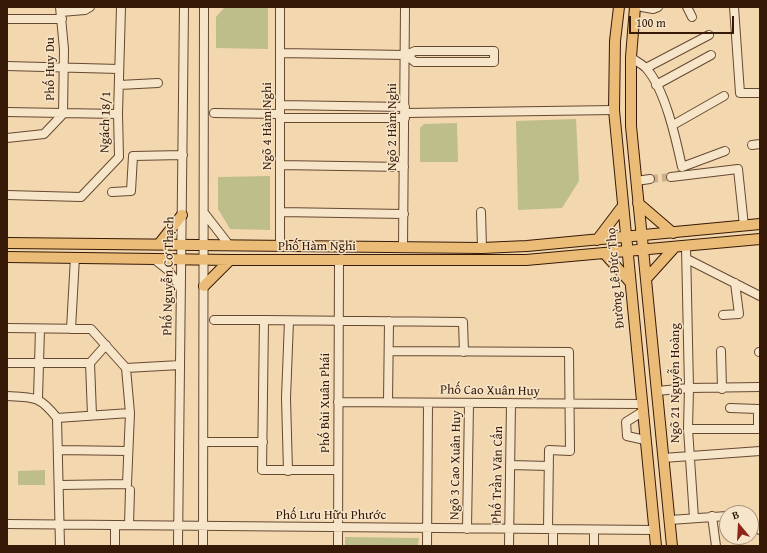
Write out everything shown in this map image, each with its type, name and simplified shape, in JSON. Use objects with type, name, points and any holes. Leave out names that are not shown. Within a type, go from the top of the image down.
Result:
[{"type":"main road","name":"Đường Lê Đức Thọ","points":[[619,7],[614,49],[614,110],[622,207],[656,546]]},
{"type":"main road","points":[[636,7],[631,57],[631,126],[672,546]]},
{"type":"main road","points":[[638,203],[674,233]]},
{"type":"main road","points":[[597,240],[622,207]]},
{"type":"main road","points":[[159,244],[182,215]]},
{"type":"main road","name":"Phố Hàm Nghi","points":[[7,243],[482,248],[597,240],[760,224]]},
{"type":"main road","name":"Phố Hàm Nghi","points":[[7,257],[180,258],[230,260],[526,260],[627,250],[686,247],[760,239]]},
{"type":"main road","points":[[646,279],[674,248]]},
{"type":"main road","points":[[604,253],[630,282]]},
{"type":"main road","points":[[204,286],[230,260]]},
{"type":"street","points":[[7,19],[85,10],[90,7]]},
{"type":"street","name":"Ngách 18/1","points":[[7,195],[81,197],[119,157],[118,114],[121,7]]},
{"type":"street","name":"Phố Nguyễn Cơ Thạch","points":[[178,546],[180,258],[183,155],[184,7]]},
{"type":"street","points":[[203,546],[208,442],[204,286],[204,7]]},
{"type":"street","name":"Ngõ 4 Hàm Nghi","points":[[280,7],[280,245]]},
{"type":"street","name":"Ngõ 2 Hàm Nghi","points":[[403,247],[406,7]]},
{"type":"street","points":[[642,7],[653,9],[658,7]]},
{"type":"street","points":[[687,7],[692,17]]},
{"type":"street","points":[[734,7],[740,93],[760,93]]},
{"type":"street","name":"Phố Huy Du","points":[[7,138],[44,134],[63,114],[61,13]]},
{"type":"street","points":[[646,68],[709,35]]},
{"type":"street","points":[[280,53],[406,55],[414,51],[494,51],[494,62],[415,62],[406,55]]},
{"type":"street","points":[[656,85],[712,55]]},
{"type":"street","points":[[631,57],[646,68],[656,85],[673,125],[682,167],[725,151]]},
{"type":"street","points":[[7,66],[119,69]]},
{"type":"street","points":[[119,85],[158,83]]},
{"type":"street","points":[[673,125],[724,96]]},
{"type":"street","points":[[280,105],[405,113]]},
{"type":"street","points":[[214,113],[280,116],[614,110]]},
{"type":"street","points":[[7,112],[118,114]]},
{"type":"street","points":[[112,192],[131,191],[133,156],[183,155]]},
{"type":"street","points":[[280,164],[404,167]]},
{"type":"street","points":[[671,176],[738,169],[744,226]]},
{"type":"street","points":[[636,181],[650,179]]},
{"type":"street","points":[[280,212],[404,214]]},
{"type":"street","points":[[481,212],[482,248]]},
{"type":"street","points":[[205,214],[229,245]]},
{"type":"street","name":"Ngõ 21 Nguyễn Hoàng","points":[[686,247],[690,388],[688,429],[694,518]]},
{"type":"street","points":[[461,248],[462,260]]},
{"type":"street","points":[[71,328],[75,257]]},
{"type":"street","points":[[154,258],[168,270],[180,287]]},
{"type":"street","points":[[687,259],[760,296]]},
{"type":"street","name":"Phố Bùi Xuân Phái","points":[[338,546],[339,260]]},
{"type":"street","points":[[724,316],[738,314],[736,284]]},
{"type":"street","points":[[214,320],[289,321],[339,319],[463,322],[464,352]]},
{"type":"street","points":[[264,320],[262,470],[338,470]]},
{"type":"street","points":[[288,471],[286,398],[289,321]]},
{"type":"street","points":[[388,402],[389,321]]},
{"type":"street","points":[[7,328],[91,329],[126,368],[130,414],[128,451],[129,525]]},
{"type":"street","points":[[38,398],[40,329]]},
{"type":"street","points":[[92,415],[90,363],[106,345]]},
{"type":"street","points":[[721,351],[722,389]]},
{"type":"street","points":[[389,352],[569,352],[570,451],[549,450],[551,529],[553,546]]},
{"type":"street","points":[[7,363],[90,363]]},
{"type":"street","points":[[126,368],[180,365]]},
{"type":"street","points":[[656,391],[690,388],[722,389],[760,387]]},
{"type":"street","points":[[7,396],[38,398],[46,404],[57,418],[60,485],[60,546]]},
{"type":"street","name":"Phố Cao Xuân Huy","points":[[338,402],[570,404],[642,408]]},
{"type":"street","points":[[427,546],[428,403]]},
{"type":"street","name":"Ngõ 3 Cao Xuân Huy","points":[[467,529],[469,403]]},
{"type":"street","name":"Phố Trần Văn Cẩn","points":[[509,546],[511,403]]},
{"type":"street","points":[[688,429],[759,430],[759,407],[730,408]]},
{"type":"street","points":[[642,408],[626,422],[627,436],[645,440]]},
{"type":"street","points":[[57,418],[130,414]]},
{"type":"street","points":[[208,442],[263,442]]},
{"type":"street","points":[[58,450],[128,451]]},
{"type":"street","points":[[663,458],[760,451]]},
{"type":"street","points":[[510,465],[549,466]]},
{"type":"street","points":[[60,485],[128,487]]},
{"type":"street","points":[[712,516],[716,546]]},
{"type":"street","points":[[670,520],[719,516]]},
{"type":"street","name":"Phố Lưu Hữu Phước","points":[[7,524],[178,527],[654,530]]},
{"type":"street","points":[[115,525],[115,546]]},
{"type":"street","points":[[594,530],[594,546]]},
{"type":"green space","points":[[224,8],[268,8],[268,49],[216,48],[216,17]]},
{"type":"green space","points":[[576,119],[579,181],[562,208],[518,210],[516,121]]},
{"type":"green space","points":[[457,123],[458,162],[420,162],[420,128],[424,124]]},
{"type":"green space","points":[[270,176],[270,230],[230,229],[218,209],[218,177]]},
{"type":"green space","points":[[45,470],[45,485],[18,485],[18,471]]},
{"type":"green space","points":[[345,537],[419,538],[418,546],[345,546]]},
{"type":"tunnel","points":[[650,179],[671,177]]}]
